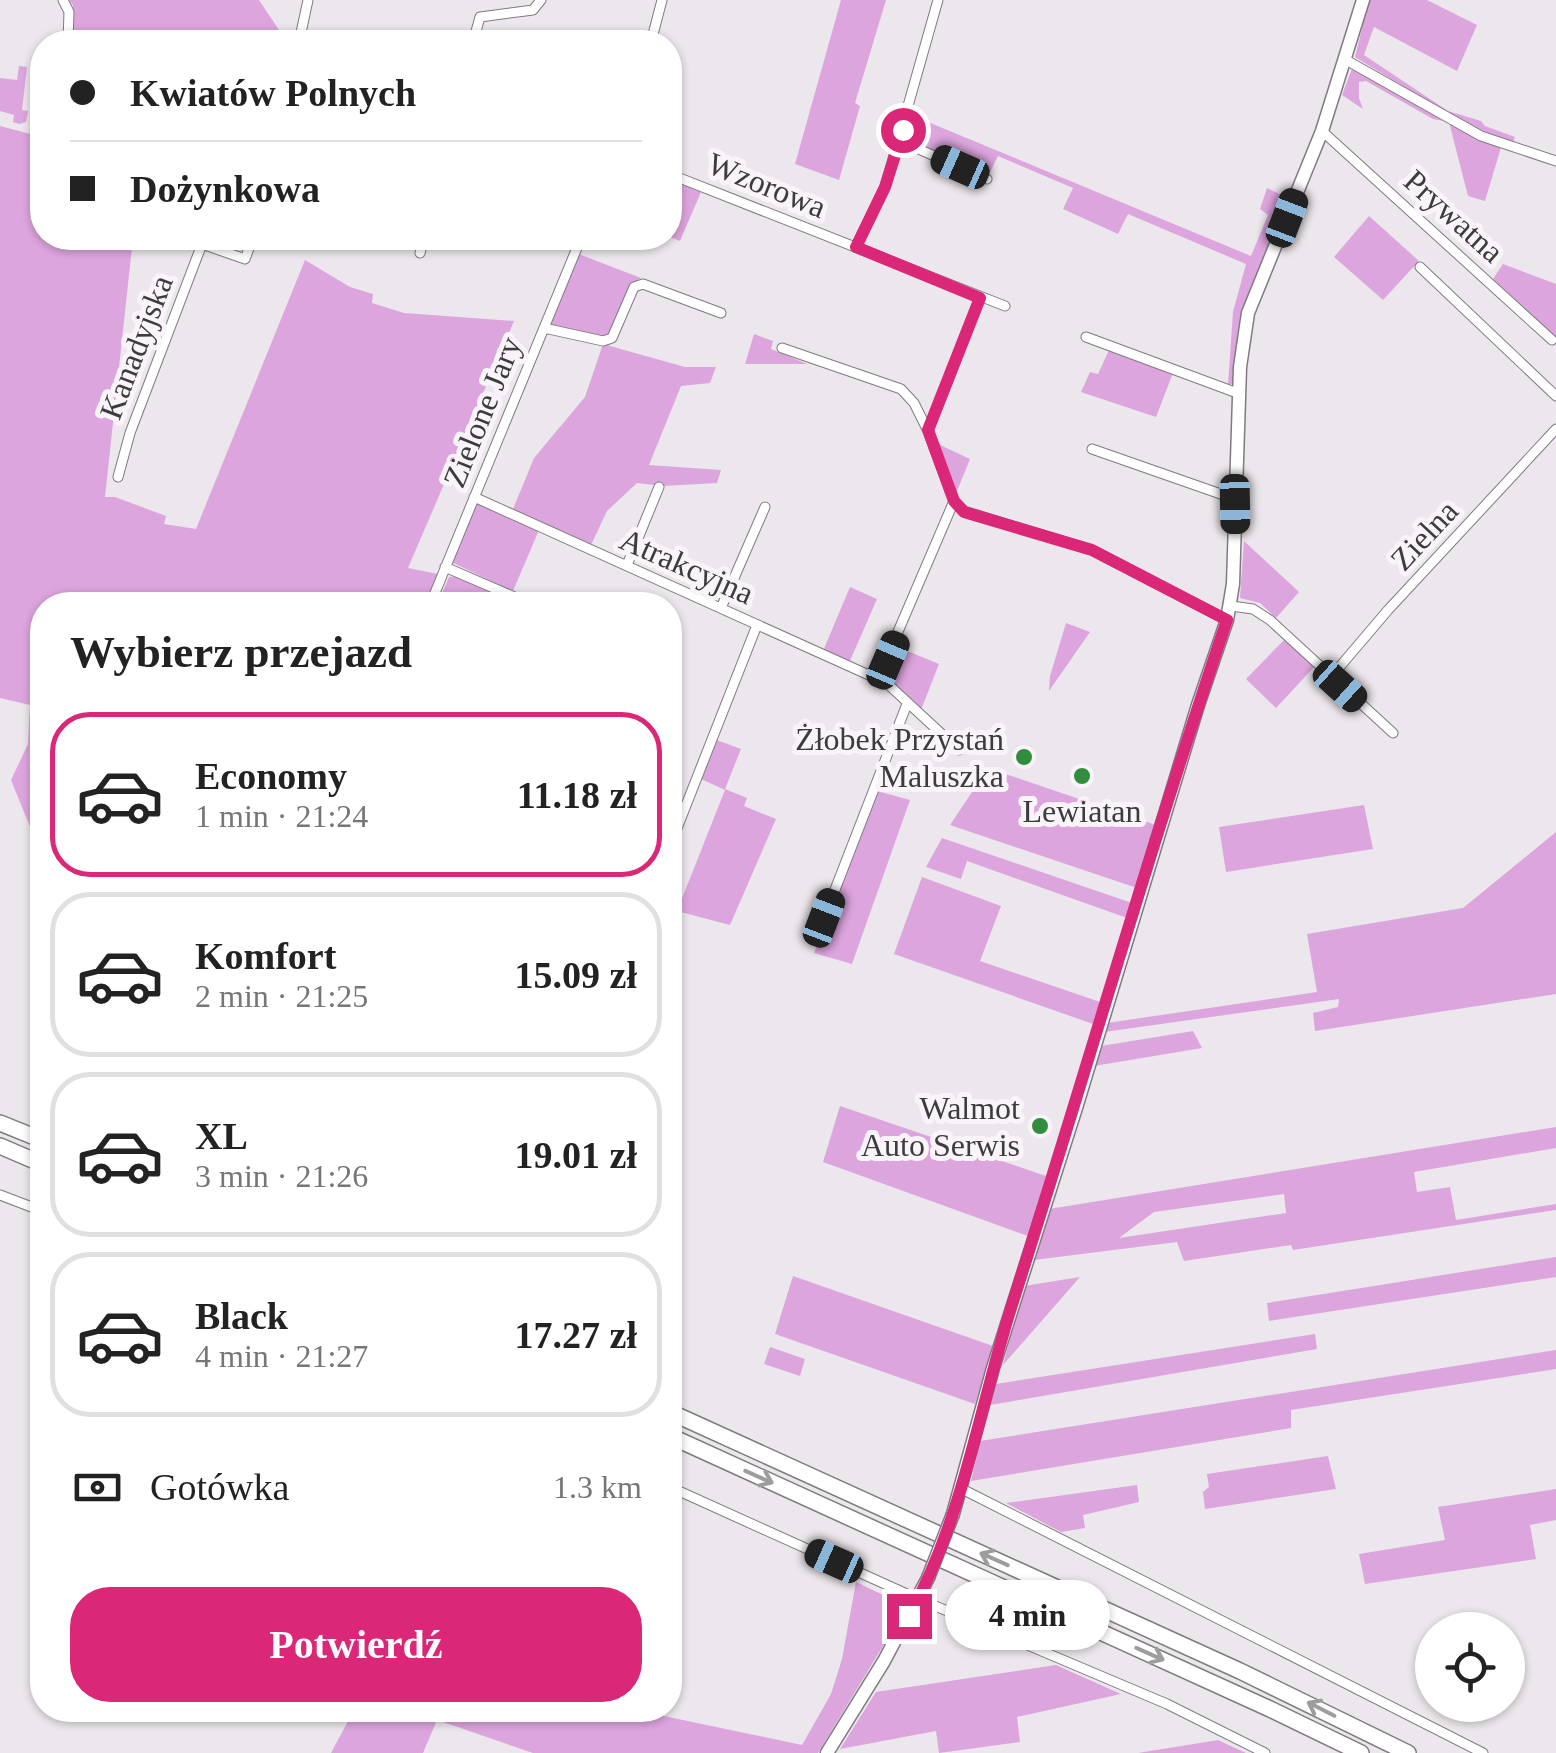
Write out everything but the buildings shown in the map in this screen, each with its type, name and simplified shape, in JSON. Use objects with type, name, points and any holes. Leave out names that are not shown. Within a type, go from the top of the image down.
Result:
[{"type":"highway","points":[[0,1123],[30,1135]]},
{"type":"highway","points":[[0,1146],[30,1159]]},
{"type":"highway","points":[[682,1417],[1271,1685],[1408,1753]]},
{"type":"highway","points":[[682,1441],[1360,1753]]},
{"type":"street","points":[[63,0],[69,12],[68,30]]},
{"type":"street","points":[[301,30],[308,0]]},
{"type":"street","points":[[476,30],[480,17],[534,10],[541,0]]},
{"type":"street","points":[[654,30],[662,0]]},
{"type":"street","points":[[856,247],[885,187],[938,0]]},
{"type":"street","points":[[827,1753],[918,1599],[952,1514],[993,1368],[1229,613],[1240,368],[1248,314],[1322,130],[1363,0]]},
{"type":"street","points":[[1346,60],[1481,136],[1556,161]]},
{"type":"street","name":"Prywatna","points":[[1322,130],[1552,340]]},
{"type":"street","points":[[900,141],[986,179]]},
{"type":"street","name":"Wzorowa","points":[[682,179],[1005,306]]},
{"type":"street","name":"Kanadyjska","points":[[118,477],[130,432],[200,250]]},
{"type":"street","name":"Kanadyjska","points":[[219,250],[245,259],[248,250]]},
{"type":"street","name":"Zielone Jary","points":[[435,592],[576,250]]},
{"type":"street","points":[[1420,267],[1556,396]]},
{"type":"street","points":[[544,328],[603,341],[612,338],[634,287],[643,284],[721,312]]},
{"type":"street","points":[[928,430],[980,298]]},
{"type":"street","points":[[1086,337],[1240,394]]},
{"type":"street","points":[[782,348],[901,389],[914,403],[928,430],[954,501],[964,512],[1092,550],[1229,613],[1252,609],[1270,620],[1393,733]]},
{"type":"street","name":"Zielna","points":[[1331,677],[1556,429]]},
{"type":"street","points":[[1092,448],[1235,500]]},
{"type":"street","points":[[626,565],[659,487]]},
{"type":"street","name":"Atrakcyjna","points":[[474,497],[870,676],[880,676]]},
{"type":"street","points":[[954,501],[880,676],[959,750]]},
{"type":"street","points":[[721,608],[764,507]]},
{"type":"street","points":[[446,567],[503,592]]},
{"type":"street","points":[[682,816],[757,625]]},
{"type":"street","points":[[824,918],[907,704]]},
{"type":"street","points":[[0,1195],[30,1206]]},
{"type":"street","points":[[960,1488],[1483,1753]]},
{"type":"street","points":[[682,1492],[918,1599],[1166,1704],[1265,1753]]},
{"type":"shaded area","points":[[69,0],[259,0],[279,30],[72,30],[73,5]]},
{"type":"shaded area","points":[[841,0],[886,0],[855,103],[860,106],[839,180],[795,164]]},
{"type":"shaded area","points":[[1369,0],[1427,0],[1477,25],[1457,71],[1374,27],[1364,55],[1448,111],[1515,137],[1513,142],[1467,125],[1355,57]]},
{"type":"shaded area","points":[[19,66],[27,67],[22,110],[28,111],[26,122],[19,124],[13,122],[14,115],[0,111],[0,78],[17,80]]},
{"type":"shaded area","points":[[1353,66],[1502,144],[1485,201],[1468,196],[1449,122],[1433,119],[1366,81],[1359,82],[1363,109],[1342,95]]},
{"type":"shaded area","points":[[911,115],[1251,256],[1268,215],[1260,209],[1267,188],[1286,197],[1241,315],[1234,383],[1228,385],[1233,312],[1246,264],[1128,214],[1118,234],[1063,209],[1073,188],[998,156],[988,176],[904,138]]},
{"type":"shaded area","points":[[0,126],[30,134],[30,250],[132,250],[105,497],[166,516],[164,524],[196,529],[305,260],[350,287],[373,294],[372,303],[404,313],[514,321],[408,568],[438,574],[431,592],[30,592],[30,705],[0,698]]},
{"type":"shaded area","points":[[682,184],[701,192],[682,236]]},
{"type":"shaded area","points":[[1369,216],[1419,261],[1383,300],[1334,257]]},
{"type":"shaded area","points":[[576,253],[641,278],[629,291],[614,326],[602,339],[551,325]]},
{"type":"shaded area","points":[[1503,264],[1556,284],[1556,340],[1493,279]]},
{"type":"shaded area","points":[[754,334],[773,341],[771,349],[807,364],[745,364]]},
{"type":"shaded area","points":[[603,344],[685,367],[716,367],[710,383],[681,386],[649,465],[721,470],[717,483],[637,483],[607,511],[591,545],[513,509],[534,458],[585,397]]},
{"type":"shaded area","points":[[1109,350],[1173,373],[1156,417],[1081,392],[1090,372],[1098,374]]},
{"type":"shaded area","points":[[936,443],[970,459],[955,496]]},
{"type":"shaded area","points":[[477,502],[539,530],[513,591],[451,562]]},
{"type":"shaded area","points":[[1244,541],[1299,592],[1276,618],[1260,603],[1240,598]]},
{"type":"shaded area","points":[[457,576],[496,592],[443,592],[449,577]]},
{"type":"shaded area","points":[[850,587],[877,599],[849,663],[823,651]]},
{"type":"shaded area","points":[[1066,623],[1090,632],[1049,691],[1050,676]]},
{"type":"shaded area","points":[[1284,640],[1315,666],[1276,708],[1246,679]]},
{"type":"shaded area","points":[[898,647],[939,664],[921,710],[884,676]]},
{"type":"shaded area","points":[[30,705],[30,827],[11,780],[28,744]]},
{"type":"shaded area","points":[[714,739],[741,749],[725,789],[747,798],[744,806],[776,819],[730,925],[682,912],[682,898],[725,790],[699,778]]},
{"type":"shaded area","points":[[988,768],[1156,825],[1137,888],[950,825]]},
{"type":"shaded area","points":[[877,791],[910,800],[852,964],[814,953]]},
{"type":"shaded area","points":[[1364,805],[1373,849],[1226,872],[1219,827]]},
{"type":"shaded area","points":[[1556,832],[1556,994],[1315,1031],[1313,1013],[1338,1007],[1339,999],[1104,1032],[1107,1023],[1317,992],[1307,934],[1463,908]]},
{"type":"shaded area","points":[[942,838],[1132,903],[1127,918],[967,861],[961,879],[926,867]]},
{"type":"shaded area","points":[[922,877],[1001,906],[980,961],[1100,1002],[1093,1024],[894,954]]},
{"type":"shaded area","points":[[1193,1031],[1202,1048],[1094,1066],[1101,1046]]},
{"type":"shaded area","points":[[840,1106],[1046,1176],[1028,1236],[823,1162]]},
{"type":"shaded area","points":[[1556,1127],[1556,1148],[1414,1172],[1417,1192],[1450,1187],[1456,1220],[1556,1204],[1556,1210],[1293,1250],[1291,1245],[1184,1261],[1177,1242],[1034,1260],[1049,1209]],"holes":[[[1284,1194],[1286,1213],[1119,1238],[1154,1212]]]},
{"type":"shaded area","points":[[1556,1257],[1556,1277],[1269,1321],[1267,1303]]},
{"type":"shaded area","points":[[793,1276],[993,1346],[975,1404],[775,1334]]},
{"type":"shaded area","points":[[1080,1277],[1003,1365],[1024,1286]]},
{"type":"shaded area","points":[[1315,1334],[1317,1349],[990,1405],[996,1384]]},
{"type":"shaded area","points":[[770,1347],[805,1359],[800,1376],[764,1364]]},
{"type":"shaded area","points":[[1556,1350],[1556,1369],[1291,1410],[1291,1428],[971,1481],[980,1441]]},
{"type":"shaded area","points":[[1328,1456],[1336,1489],[1205,1509],[1207,1474]]},
{"type":"shaded area","points":[[1137,1485],[1139,1502],[1083,1515],[1085,1528],[1061,1532],[1006,1503]]},
{"type":"shaded area","points":[[1556,1489],[1556,1520],[1530,1525],[1536,1559],[1365,1584],[1359,1554],[1445,1540],[1438,1507]]},
{"type":"shaded area","points":[[856,1582],[898,1602],[901,1610],[883,1646],[818,1753],[533,1753],[443,1722],[682,1720],[802,1745],[831,1694],[842,1659]]},
{"type":"shaded area","points":[[1056,1665],[1121,1694],[1017,1717],[1020,1742],[939,1753],[936,1731],[840,1749],[876,1692]]},
{"type":"shaded area","points":[[348,1722],[436,1722],[423,1753],[331,1753]]},
{"type":"shaded area","points":[[1218,1740],[1246,1753],[1138,1753]]},
{"type":"place","name":"Żłobek Przystań Maluszka","points":[[1024,757]]},
{"type":"place","name":"Lewiatan","points":[[1082,776]]},
{"type":"place","name":"Walmot Auto Serwis","points":[[1040,1126]]},
{"type":"route","points":[[903,130],[885,187],[856,247],[980,298],[928,430],[954,501],[964,512],[1092,550],[1227,620],[993,1368],[952,1514],[909,1616]]}]
